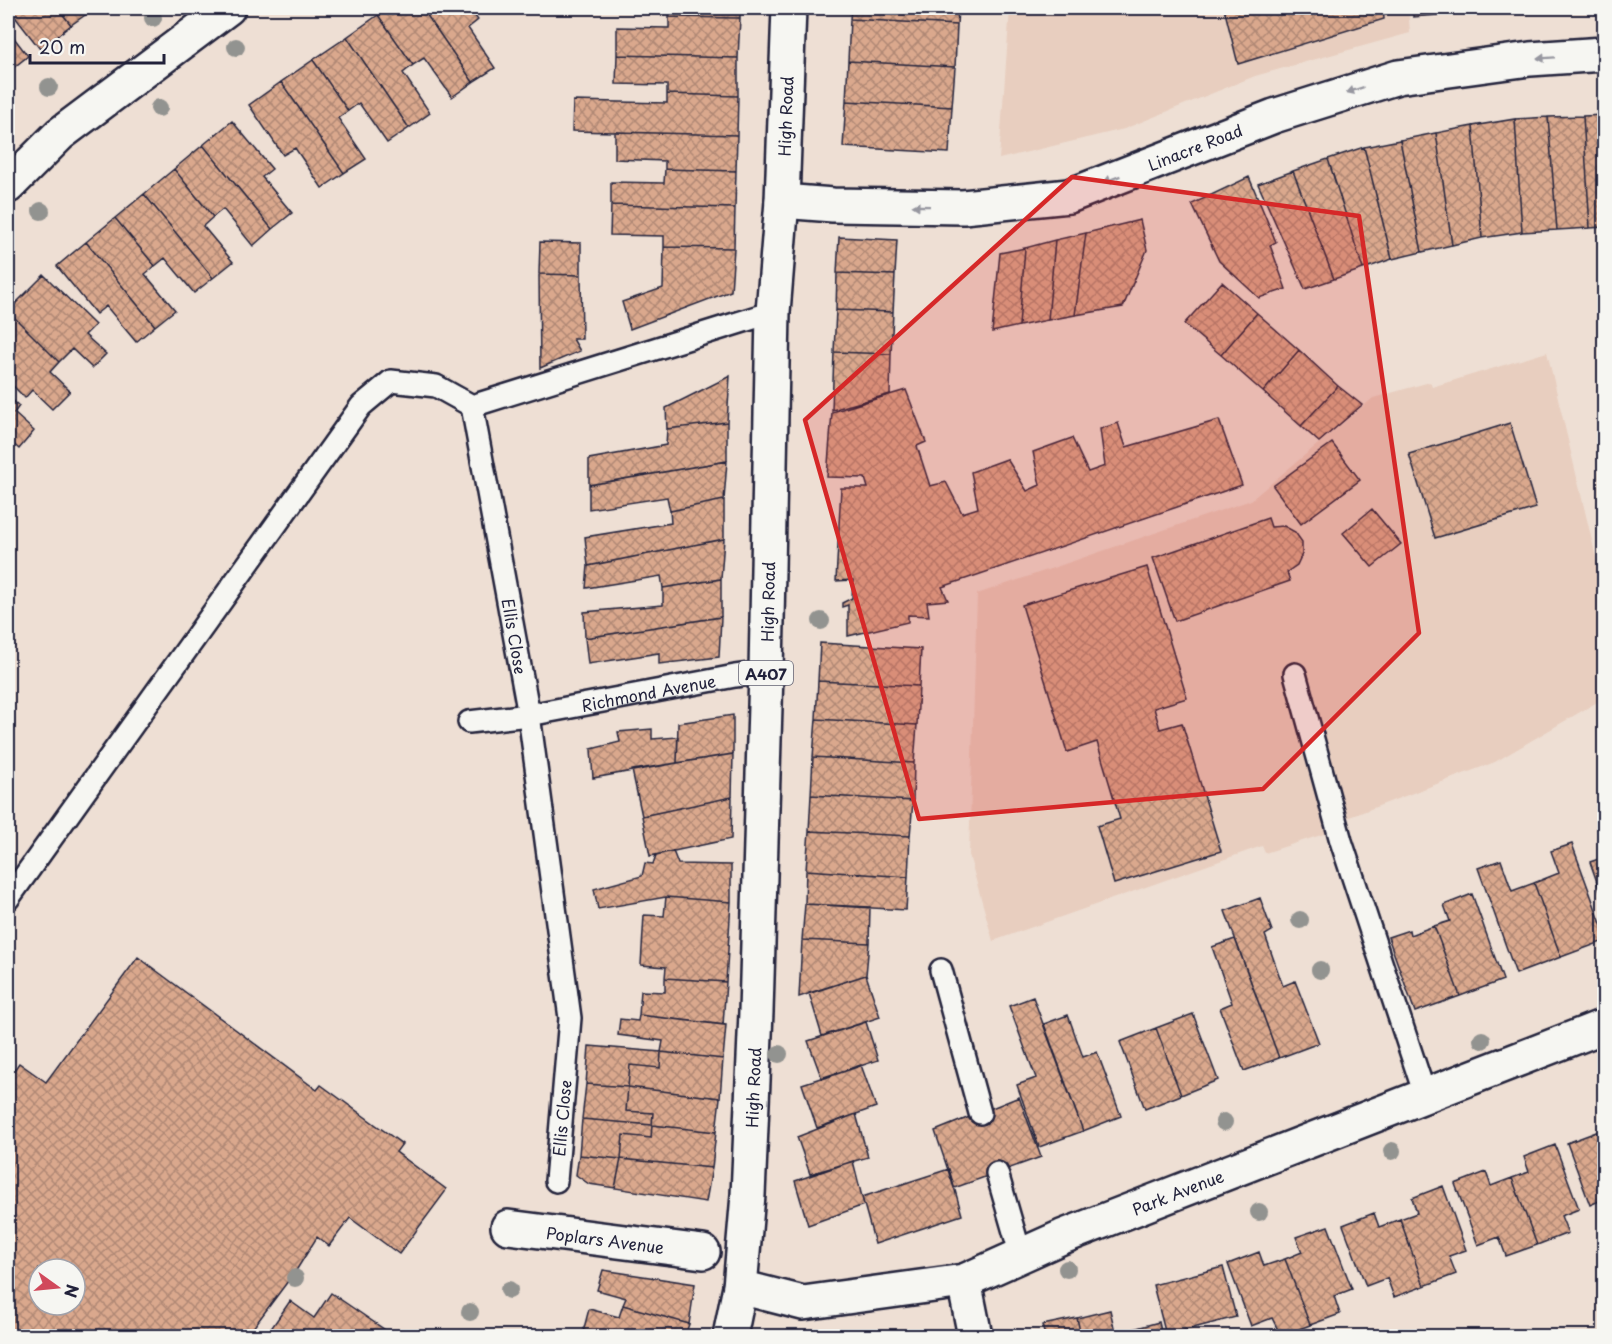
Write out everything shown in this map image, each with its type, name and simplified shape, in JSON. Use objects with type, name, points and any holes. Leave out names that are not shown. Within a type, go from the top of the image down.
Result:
[{"type":"street","points":[[8,186],[60,134],[228,8]]},
{"type":"street","name":"High Road","points":[[730,1336],[740,1287],[748,1195],[766,672],[773,312],[782,201],[789,8]]},
{"type":"street","name":"Linacre Road","points":[[782,201],[833,205],[963,207],[1069,196],[1274,116],[1398,77],[1530,59],[1605,54]]},
{"type":"street","name":"Park Avenue","points":[[740,1287],[803,1303],[964,1281],[1062,1237],[1605,1026]]},
{"type":"street","name":"Poplars Avenue","points":[[508,1227],[703,1252]]},
{"type":"street","points":[[964,1281],[975,1336]]},
{"type":"lane","points":[[8,899],[361,406],[391,381],[436,386],[472,406],[773,312]]},
{"type":"lane","name":"Ellis Close","points":[[472,406],[529,715],[570,1018],[556,1181]]},
{"type":"lane","name":"Richmond Avenue","points":[[469,722],[529,715],[766,672]]},
{"type":"lane","points":[[1295,674],[1341,842],[1425,1095]]},
{"type":"lane","points":[[941,970],[980,1113]]},
{"type":"lane","points":[[997,1173],[1021,1256]]},
{"type":"highlighted area","points":[[1072,177],[1359,216],[1419,633],[1263,789],[919,819],[805,420]]},
{"type":"shaded area","points":[[1010,8],[1408,8],[1410,33],[1255,76],[1124,129],[999,159]]},
{"type":"shaded area","points":[[1547,352],[1604,591],[1604,698],[1495,762],[1344,819],[1346,827],[1265,853],[1262,846],[993,941],[969,855],[977,594],[1251,500],[1373,398],[1430,382],[1432,387]]},
{"type":"building","points":[[8,8],[58,8],[71,25],[40,49]]},
{"type":"building","points":[[58,8],[95,8],[71,25]]},
{"type":"building","points":[[389,8],[422,8],[473,82],[452,97],[424,58],[413,65],[378,15]]},
{"type":"building","points":[[422,8],[469,8],[478,20],[468,28],[495,68],[473,82]]},
{"type":"building","points":[[669,8],[740,8],[740,18],[669,17]]},
{"type":"building","points":[[851,8],[958,8],[957,25],[850,19]]},
{"type":"building","points":[[1224,8],[1383,8],[1384,19],[1238,64]]},
{"type":"building","points":[[1413,8],[1450,8],[1450,14],[1413,17]]},
{"type":"building","points":[[1450,8],[1487,8],[1487,12],[1450,14]]},
{"type":"building","points":[[1487,8],[1524,8],[1524,9],[1487,12]]},
{"type":"building","points":[[378,15],[413,65],[403,73],[430,113],[409,128],[347,37]]},
{"type":"building","points":[[669,17],[740,18],[738,58],[617,55],[617,27],[669,28]]},
{"type":"building","points":[[850,19],[957,25],[955,67],[848,61]]},
{"type":"building","points":[[8,30],[28,56],[8,72]]},
{"type":"building","points":[[347,37],[409,128],[387,143],[359,103],[348,111],[313,60]]},
{"type":"building","points":[[617,55],[738,58],[738,96],[667,94],[667,85],[616,84]]},
{"type":"building","points":[[313,60],[348,111],[338,118],[366,159],[344,173],[281,82]]},
{"type":"building","points":[[848,61],[955,67],[952,107],[846,101]]},
{"type":"building","points":[[281,82],[344,173],[322,188],[295,148],[283,155],[249,105]]},
{"type":"building","points":[[667,94],[738,96],[737,135],[572,131],[573,101],[667,103]]},
{"type":"building","points":[[846,101],[952,107],[949,153],[843,147]]},
{"type":"building","points":[[1604,115],[1604,227],[1590,228],[1583,116]]},
{"type":"building","points":[[1583,116],[1590,228],[1557,230],[1548,117]]},
{"type":"building","points":[[1548,117],[1557,230],[1522,232],[1515,119]]},
{"type":"building","points":[[1515,119],[1522,232],[1482,238],[1473,126]]},
{"type":"building","points":[[232,121],[272,169],[262,177],[292,213],[272,229],[203,145]]},
{"type":"building","points":[[1473,126],[1482,238],[1452,245],[1436,133]]},
{"type":"building","points":[[615,132],[737,135],[736,171],[665,169],[665,161],[615,159]]},
{"type":"building","points":[[1436,133],[1452,245],[1422,252],[1400,140]]},
{"type":"building","points":[[1400,140],[1422,252],[1392,259],[1364,147]]},
{"type":"building","points":[[203,145],[272,229],[253,246],[223,209],[213,217],[174,169]]},
{"type":"building","points":[[1364,147],[1392,259],[1363,269],[1328,159]]},
{"type":"building","points":[[1328,159],[1363,269],[1334,279],[1293,171]]},
{"type":"building","points":[[174,169],[213,217],[203,226],[233,262],[213,278],[144,194]]},
{"type":"building","points":[[665,169],[736,171],[735,208],[611,205],[611,182],[664,183]]},
{"type":"building","points":[[1293,171],[1334,279],[1305,289],[1258,184]]},
{"type":"building","points":[[1249,177],[1276,242],[1270,245],[1286,289],[1259,298],[1219,261],[1192,204]]},
{"type":"building","points":[[144,194],[213,278],[194,293],[165,258],[155,266],[115,218]]},
{"type":"building","points":[[611,205],[735,208],[734,248],[664,247],[664,236],[610,235]]},
{"type":"building","points":[[115,218],[155,266],[145,274],[175,310],[155,326],[86,242]]},
{"type":"building","points":[[1140,220],[1147,250],[1123,307],[1075,315],[1086,233]]},
{"type":"building","points":[[1086,233],[1075,315],[1048,320],[1055,240]]},
{"type":"building","points":[[839,237],[897,240],[895,275],[837,273]]},
{"type":"building","points":[[1055,240],[1048,320],[1019,326],[1025,248]]},
{"type":"building","points":[[86,242],[155,326],[136,342],[106,306],[96,314],[57,266]]},
{"type":"building","points":[[540,242],[581,243],[581,275],[539,274]]},
{"type":"building","points":[[664,247],[734,248],[731,291],[630,329],[622,302],[663,288]]},
{"type":"building","points":[[1025,248],[1019,326],[992,332],[1000,253]]},
{"type":"building","points":[[837,273],[895,275],[893,312],[836,310]]},
{"type":"building","points":[[539,274],[581,275],[582,339],[573,339],[580,351],[540,368]]},
{"type":"building","points":[[44,275],[95,325],[85,335],[106,354],[92,368],[72,349],[59,362],[8,311]]},
{"type":"building","points":[[1222,282],[1257,313],[1221,355],[1184,324]]},
{"type":"building","points":[[836,310],[893,312],[891,354],[834,352]]},
{"type":"building","points":[[8,311],[59,362],[50,372],[70,391],[52,409],[32,390],[25,398],[8,381]]},
{"type":"building","points":[[1257,313],[1299,350],[1263,392],[1221,355]]},
{"type":"building","points":[[1299,350],[1338,386],[1301,426],[1263,392]]},
{"type":"building","points":[[834,352],[891,354],[890,394],[832,410]]},
{"type":"building","points":[[730,376],[727,422],[667,429],[666,408]]},
{"type":"building","points":[[1338,386],[1362,405],[1319,442],[1301,426]]},
{"type":"building","points":[[906,390],[926,442],[917,446],[930,486],[946,482],[962,513],[978,508],[971,472],[1007,459],[1027,491],[1040,485],[1033,452],[1072,438],[1088,472],[1105,466],[1100,429],[1118,423],[1126,447],[1219,420],[1242,485],[942,587],[948,600],[927,602],[929,616],[908,615],[908,622],[848,636],[848,605],[842,607],[842,603],[852,598],[853,580],[836,581],[841,488],[868,488],[865,478],[827,477],[832,412]]},
{"type":"building","points":[[8,396],[19,406],[14,413],[34,431],[19,449],[8,439]]},
{"type":"building","points":[[727,422],[727,461],[589,485],[589,459],[666,445],[667,429]]},
{"type":"building","points":[[1510,423],[1536,508],[1435,538],[1409,454]]},
{"type":"building","points":[[1332,443],[1360,480],[1301,524],[1273,486]]},
{"type":"building","points":[[727,461],[724,500],[670,511],[667,497],[589,509],[589,485]]},
{"type":"building","points":[[724,500],[724,539],[588,566],[585,537],[671,523],[670,511]]},
{"type":"building","points":[[1372,509],[1401,544],[1372,567],[1343,533]]},
{"type":"building","points":[[1268,518],[1271,527],[1284,526],[1295,532],[1302,542],[1302,554],[1297,565],[1287,572],[1290,581],[1175,621],[1153,558]]},
{"type":"building","points":[[724,539],[721,579],[663,588],[661,576],[586,588],[588,566]]},
{"type":"building","points":[[1147,567],[1187,698],[1154,708],[1160,729],[1182,723],[1221,851],[1114,884],[1097,826],[1120,819],[1097,742],[1067,752],[1022,605]]},
{"type":"building","points":[[721,579],[721,617],[585,638],[584,612],[663,605],[663,588]]},
{"type":"building","points":[[721,617],[719,657],[659,664],[659,653],[588,664],[585,638]]},
{"type":"building","points":[[820,643],[921,649],[919,686],[818,681]]},
{"type":"building","points":[[818,681],[919,686],[917,725],[816,719]]},
{"type":"building","points":[[733,715],[733,754],[677,763],[678,723]]},
{"type":"building","points":[[816,719],[917,725],[914,763],[813,757]]},
{"type":"building","points":[[652,729],[652,739],[678,737],[677,763],[593,778],[591,749],[620,742],[618,732]]},
{"type":"building","points":[[733,754],[732,797],[642,816],[632,770]]},
{"type":"building","points":[[813,757],[914,763],[913,801],[811,795]]},
{"type":"building","points":[[811,795],[913,801],[910,836],[809,831]]},
{"type":"building","points":[[732,797],[731,839],[650,856],[642,816]]},
{"type":"building","points":[[809,831],[910,836],[908,877],[806,870]]},
{"type":"building","points":[[1572,844],[1604,932],[1604,941],[1561,957],[1534,883],[1559,873],[1551,851]]},
{"type":"building","points":[[673,851],[678,864],[731,865],[731,902],[666,897],[598,909],[594,889],[642,876],[645,863],[653,864],[656,855]]},
{"type":"building","points":[[1604,857],[1604,902],[1590,862]]},
{"type":"building","points":[[1501,860],[1512,891],[1534,883],[1561,957],[1516,974],[1478,868]]},
{"type":"building","points":[[806,870],[908,877],[906,910],[805,904]]},
{"type":"building","points":[[1472,894],[1503,980],[1460,996],[1434,926],[1450,921],[1444,905]]},
{"type":"building","points":[[666,897],[731,902],[726,982],[665,978],[666,967],[641,965],[644,915],[664,916]]},
{"type":"building","points":[[1260,898],[1272,931],[1265,935],[1283,986],[1295,981],[1319,1043],[1279,1058],[1225,911]]},
{"type":"building","points":[[805,904],[870,907],[869,943],[802,940]]},
{"type":"building","points":[[1434,926],[1460,996],[1415,1012],[1388,937],[1409,930],[1410,935]]},
{"type":"building","points":[[1235,939],[1279,1058],[1244,1071],[1220,1008],[1232,1003],[1212,947]]},
{"type":"building","points":[[802,940],[869,943],[866,975],[799,997]]},
{"type":"building","points":[[138,957],[317,1090],[321,1085],[402,1144],[396,1152],[446,1189],[399,1254],[350,1218],[329,1246],[317,1237],[297,1269],[247,1336],[8,1336],[8,1079],[19,1063],[46,1082]]},
{"type":"building","points":[[866,975],[880,1017],[822,1036],[809,993]]},
{"type":"building","points":[[665,978],[726,982],[723,1025],[639,1015],[641,991],[665,992]]},
{"type":"building","points":[[1033,997],[1083,1131],[1039,1147],[1017,1085],[1036,1078],[1009,1006]]},
{"type":"building","points":[[1193,1014],[1218,1080],[1181,1095],[1156,1028]]},
{"type":"building","points":[[639,1015],[726,1025],[723,1059],[661,1052],[663,1041],[618,1035],[620,1019],[638,1021]]},
{"type":"building","points":[[1068,1015],[1083,1057],[1097,1052],[1121,1116],[1083,1131],[1044,1024]]},
{"type":"building","points":[[866,1022],[878,1060],[822,1079],[808,1041]]},
{"type":"building","points":[[1156,1028],[1181,1095],[1145,1109],[1120,1042]]},
{"type":"building","points":[[589,1046],[661,1052],[660,1068],[630,1065],[628,1087],[586,1084]]},
{"type":"building","points":[[661,1052],[723,1059],[720,1098],[628,1087],[630,1065],[660,1068]]},
{"type":"building","points":[[861,1065],[876,1107],[817,1128],[802,1084]]},
{"type":"building","points":[[586,1084],[628,1087],[626,1111],[653,1113],[652,1125],[582,1119]]},
{"type":"building","points":[[628,1087],[720,1098],[716,1132],[652,1125],[653,1113],[626,1111]]},
{"type":"building","points":[[1019,1097],[1041,1157],[954,1188],[935,1131]]},
{"type":"building","points":[[856,1114],[868,1157],[810,1174],[797,1137]]},
{"type":"building","points":[[582,1119],[652,1125],[651,1138],[623,1135],[621,1159],[579,1155]]},
{"type":"building","points":[[652,1125],[716,1132],[712,1168],[621,1159],[623,1135],[651,1138]]},
{"type":"building","points":[[1599,1131],[1604,1145],[1604,1199],[1590,1205],[1567,1143]]},
{"type":"building","points":[[1555,1145],[1579,1209],[1561,1216],[1568,1233],[1537,1245],[1512,1178],[1529,1172],[1524,1157]]},
{"type":"building","points":[[579,1155],[621,1159],[615,1188],[589,1184],[576,1175]]},
{"type":"building","points":[[621,1159],[712,1168],[706,1202],[615,1188]]},
{"type":"building","points":[[853,1161],[864,1205],[808,1225],[795,1181]]},
{"type":"building","points":[[949,1169],[962,1215],[875,1244],[862,1197]]},
{"type":"building","points":[[1486,1172],[1491,1186],[1512,1178],[1537,1245],[1506,1256],[1499,1237],[1478,1245],[1455,1184]]},
{"type":"building","points":[[1443,1186],[1466,1250],[1449,1256],[1456,1274],[1424,1286],[1400,1219],[1417,1213],[1412,1198]]},
{"type":"building","points":[[1374,1213],[1379,1227],[1400,1219],[1424,1286],[1394,1297],[1387,1278],[1366,1286],[1343,1225]]},
{"type":"building","points":[[1328,1226],[1352,1289],[1334,1296],[1340,1314],[1310,1325],[1285,1259],[1302,1252],[1296,1237]]},
{"type":"building","points":[[1259,1252],[1264,1266],[1285,1259],[1310,1325],[1281,1336],[1272,1318],[1251,1326],[1228,1264]]},
{"type":"building","points":[[1223,1267],[1236,1317],[1166,1335],[1153,1285]]},
{"type":"building","points":[[603,1270],[695,1284],[689,1324],[623,1305],[626,1298],[597,1290]]},
{"type":"building","points":[[331,1293],[394,1336],[266,1336],[290,1301],[314,1318]]},
{"type":"building","points":[[623,1305],[689,1324],[685,1336],[600,1336],[583,1332],[589,1309],[619,1317]]},
{"type":"building","points":[[1110,1310],[1116,1336],[1081,1336],[1077,1318]]},
{"type":"building","points":[[1077,1318],[1081,1336],[1045,1336],[1042,1325]]},
{"type":"building","points":[[1159,1322],[1162,1336],[1116,1336],[1115,1334]]},
{"type":"building","points":[[583,1332],[600,1336],[582,1336]]}]
